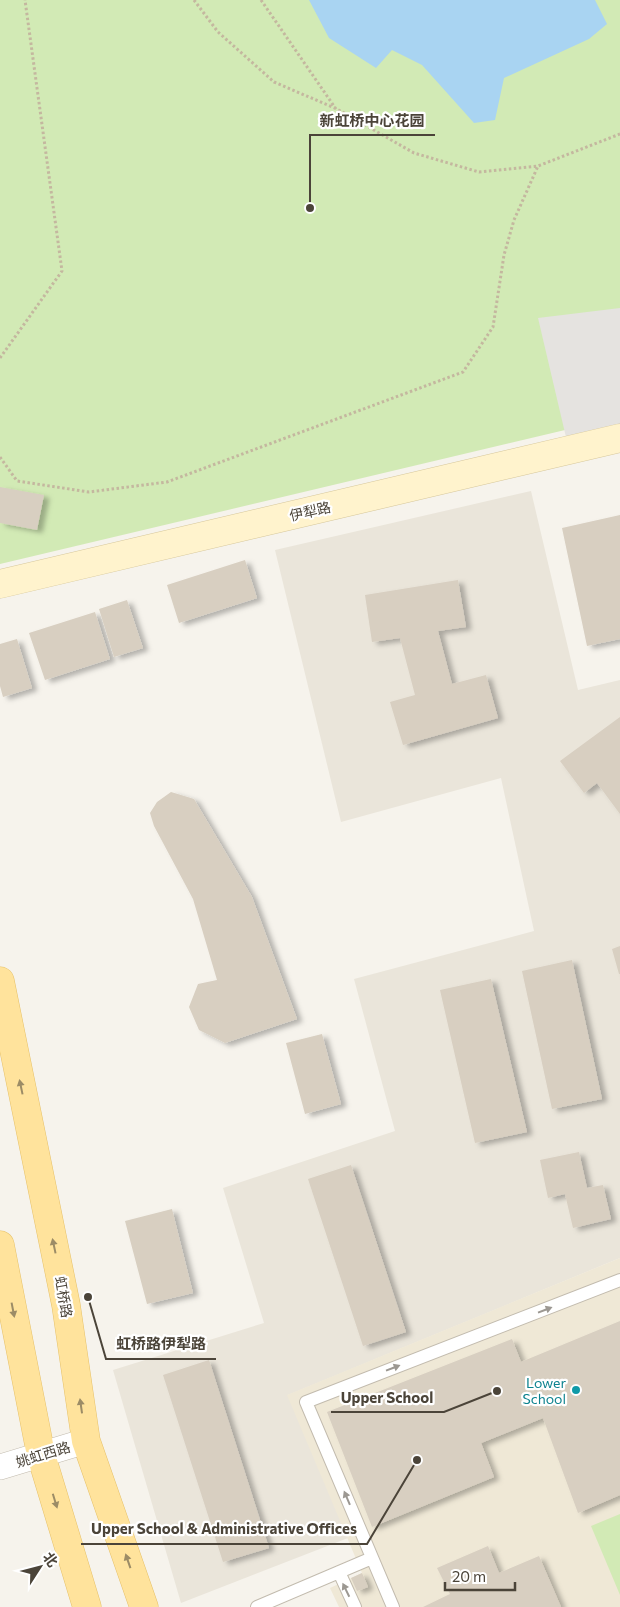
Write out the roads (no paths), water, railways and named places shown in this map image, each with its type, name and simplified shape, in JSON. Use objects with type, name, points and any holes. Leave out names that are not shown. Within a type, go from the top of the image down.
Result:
[{"type":"main road","name":"虹桥路","points":[[0,981],[66,1305],[86,1441],[144,1607]]},
{"type":"main road","points":[[0,1245],[41,1455],[87,1607]]},
{"type":"street","name":"伊犁路","points":[[0,584],[620,438]]},
{"type":"street","name":"姚虹西路","points":[[0,1467],[86,1441]]},
{"type":"lane","points":[[393,1607],[306,1402],[620,1280]]},
{"type":"lane","points":[[257,1607],[372,1558]]},
{"type":"lane","points":[[339,1572],[354,1607]]},
{"type":"water","points":[[309,0],[595,0],[607,24],[589,39],[504,78],[495,120],[474,123],[422,65],[392,50],[376,68],[329,38]]},
{"type":"place","name":"新虹桥中心花园","points":[[310,208]]},
{"type":"place","name":"虹桥路伊犁路","points":[[88,1297]]},
{"type":"place","name":"Lower School","points":[[576,1390]]},
{"type":"place","name":"Upper School","points":[[497,1391]]},
{"type":"place","name":"Upper School & Administrative Offices","points":[[417,1460]]}]
